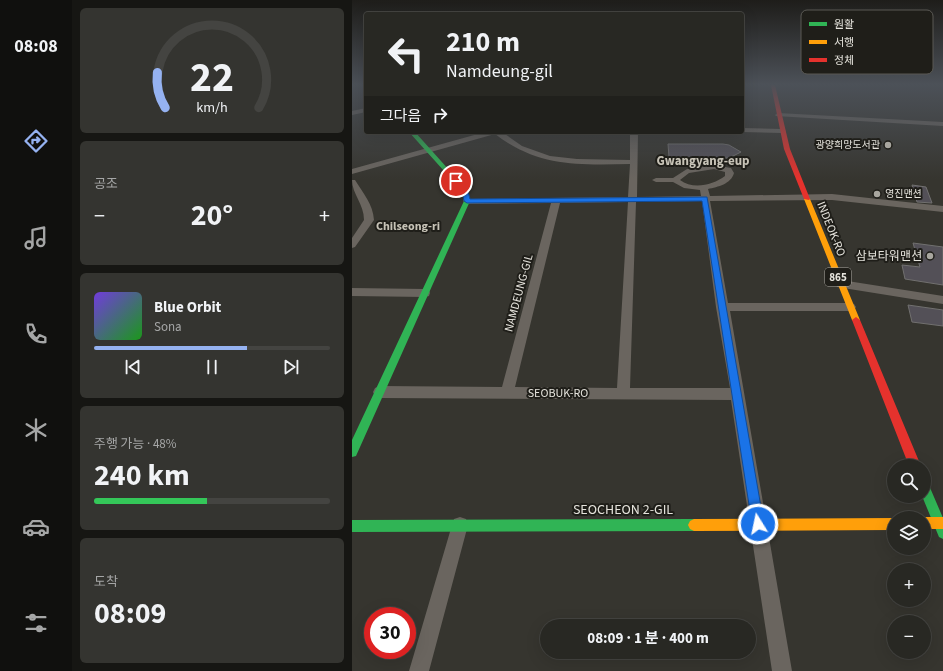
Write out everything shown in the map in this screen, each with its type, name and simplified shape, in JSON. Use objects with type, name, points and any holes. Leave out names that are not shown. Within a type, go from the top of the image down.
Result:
[{"type":"street","name":"INDEOK-RO","points":[[778,116],[787,149],[806,198],[912,459]]},
{"type":"street","points":[[802,116],[943,124]]},
{"type":"street","points":[[744,130],[782,131]]},
{"type":"street","points":[[352,452],[467,201],[465,191],[414,134]]},
{"type":"street","points":[[352,172],[486,134]]},
{"type":"street","points":[[500,134],[521,148],[534,154],[559,160],[576,162],[634,162]]},
{"type":"street","points":[[623,394],[634,134]]},
{"type":"street","points":[[675,180],[682,173],[696,168],[714,167],[728,170],[730,173],[729,177],[725,181],[713,186],[704,193]]},
{"type":"street","points":[[656,180],[675,180],[678,183],[704,193]]},
{"type":"street","points":[[352,182],[366,204],[370,215],[369,220],[352,246]]},
{"type":"street","points":[[704,193],[782,671]]},
{"type":"street","points":[[467,201],[632,200],[704,193],[832,198],[943,209]]},
{"type":"street","name":"NAMDEUNG-GIL","points":[[507,393],[556,200]]},
{"type":"street","points":[[841,284],[943,300]]},
{"type":"street","points":[[352,292],[425,293]]},
{"type":"street","points":[[722,307],[850,307]]},
{"type":"street","name":"SEOBUK-RO","points":[[380,392],[736,394]]},
{"type":"street","points":[[931,502],[941,523],[943,533]]},
{"type":"street","name":"SEOCHEON 2-GIL","points":[[352,526],[887,524]]},
{"type":"street","points":[[419,671],[460,525]]},
{"type":"building","points":[[668,144],[723,144],[729,145],[741,152],[729,158],[707,158],[708,162],[695,162],[695,158],[669,157]]},
{"type":"building","points":[[912,185],[926,187],[932,203],[917,202]]},
{"type":"building","name":"삼보타워맨션","points":[[913,243],[943,247],[943,285],[905,279],[902,265],[920,267]]},
{"type":"building","points":[[908,305],[943,310],[943,326],[912,322]]},
{"type":"traffic: fast","points":[[352,452],[467,201],[465,191],[414,134]]},
{"type":"traffic: fast","points":[[931,503],[943,533]]},
{"type":"traffic: fast","points":[[352,526],[694,525]]},
{"type":"traffic: slow","points":[[807,199],[856,320]]},
{"type":"traffic: slow","points":[[931,523],[943,523]]},
{"type":"traffic: slow","points":[[694,525],[887,524]]},
{"type":"traffic: jam","points":[[780,116],[787,149],[807,199]]},
{"type":"traffic: jam","points":[[856,320],[912,459]]},
{"type":"place","name":"광양희망도서관","points":[[888,145]]},
{"type":"place","name":"영진맨션","points":[[877,194]]},
{"type":"place","name":"삼보타워맨션","points":[[930,256]]},
{"type":"district","name":"Gwangyang-eup","points":[[703,161]]},
{"type":"district","name":"Chilseong-ri","points":[[408,226]]},
{"type":"route","points":[[456,181],[465,191],[467,201],[705,199],[758,524]]}]
